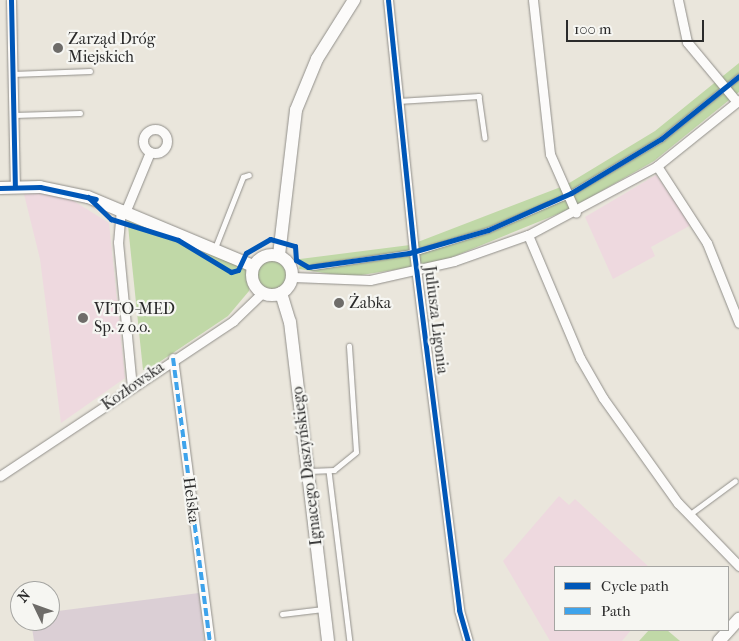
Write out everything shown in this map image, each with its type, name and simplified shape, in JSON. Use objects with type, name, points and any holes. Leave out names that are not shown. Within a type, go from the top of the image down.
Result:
[{"type":"street","points":[[10,0],[15,186]]},
{"type":"street","points":[[279,255],[296,110],[317,59],[354,0]]},
{"type":"street","name":"Juliusza Ligonia","points":[[388,0],[414,252],[458,602],[468,641]]},
{"type":"street","points":[[534,0],[549,151],[576,213]]},
{"type":"street","points":[[293,277],[344,282],[417,270],[528,235],[576,213],[657,166],[738,101],[724,88],[687,42],[678,0]]},
{"type":"street","points":[[132,387],[118,242],[123,210],[150,152]]},
{"type":"street","points":[[657,166],[710,249],[739,322]]},
{"type":"street","points":[[0,188],[15,186],[69,192],[123,210],[253,266]]},
{"type":"street","points":[[528,235],[586,370],[639,452],[689,515],[739,566]]},
{"type":"street","points":[[279,255],[290,264],[293,277],[281,293],[262,293],[253,284],[253,266],[262,256],[279,255]]},
{"type":"street","name":"Kozłowska","points":[[0,476],[173,358],[233,321],[262,293]]},
{"type":"street","name":"Ignacego Daszyńskiego","points":[[281,293],[290,322],[328,641]]},
{"type":"street","name":"Helska","points":[[173,358],[210,641]]},
{"type":"street","points":[[729,630],[739,619]]},
{"type":"street","points":[[719,641],[728,631]]},
{"type":"lane","points":[[13,74],[90,71]]},
{"type":"lane","points":[[313,267],[414,252],[488,230],[567,196],[661,139],[739,76]]},
{"type":"lane","points":[[398,101],[479,96],[486,138]]},
{"type":"lane","points":[[14,115],[80,112]]},
{"type":"lane","points":[[215,249],[243,177],[249,175]]},
{"type":"lane","points":[[307,471],[330,471],[353,458],[357,447],[349,346]]},
{"type":"lane","points":[[330,471],[350,641]]},
{"type":"lane","points":[[689,515],[735,481]]},
{"type":"lane","points":[[282,614],[324,608]]},
{"type":"shaded area","points":[[656,175],[691,225],[651,247],[655,256],[613,279],[585,217]]},
{"type":"shaded area","name":"VITO-MED Sp. z o.o.","points":[[23,190],[69,198],[109,223],[125,378],[61,423],[40,259]]},
{"type":"shaded area","points":[[559,496],[569,505],[575,499],[648,566],[554,566],[554,631],[630,631],[622,641],[550,641],[503,561]]},
{"type":"shaded area","points":[[199,593],[204,641],[34,641],[32,631],[60,631],[60,611]]},
{"type":"green space","points":[[739,63],[739,92],[654,161],[570,209],[450,258],[412,267],[349,277],[299,269],[300,259],[410,245],[566,185],[655,131]]},
{"type":"green space","points":[[127,216],[250,269],[249,291],[228,316],[149,369],[143,370]]},
{"type":"green space","points":[[272,259],[282,264],[287,274],[282,284],[272,289],[262,284],[257,274],[262,264]]},
{"type":"green space","points":[[648,631],[668,631],[680,641],[639,641]]},
{"type":"marked path","points":[[173,358],[210,641]]},
{"type":"cycle path","points":[[11,0],[15,186]]},
{"type":"cycle path","points":[[388,0],[414,252],[459,610],[468,641]]},
{"type":"cycle path","points":[[88,197],[111,219],[178,240],[231,272],[238,270],[246,253],[270,239],[295,246],[296,260],[308,267],[409,253],[488,230],[571,193],[661,139],[739,76]]},
{"type":"cycle path","points":[[0,188],[40,187],[96,199]]},
{"type":"place","name":"Zarząd Dróg Miejskich","points":[[58,48]]},
{"type":"place","name":"Żabka","points":[[339,303]]},
{"type":"place","name":"VITO-MED Sp. z o.o.","points":[[83,318]]}]
